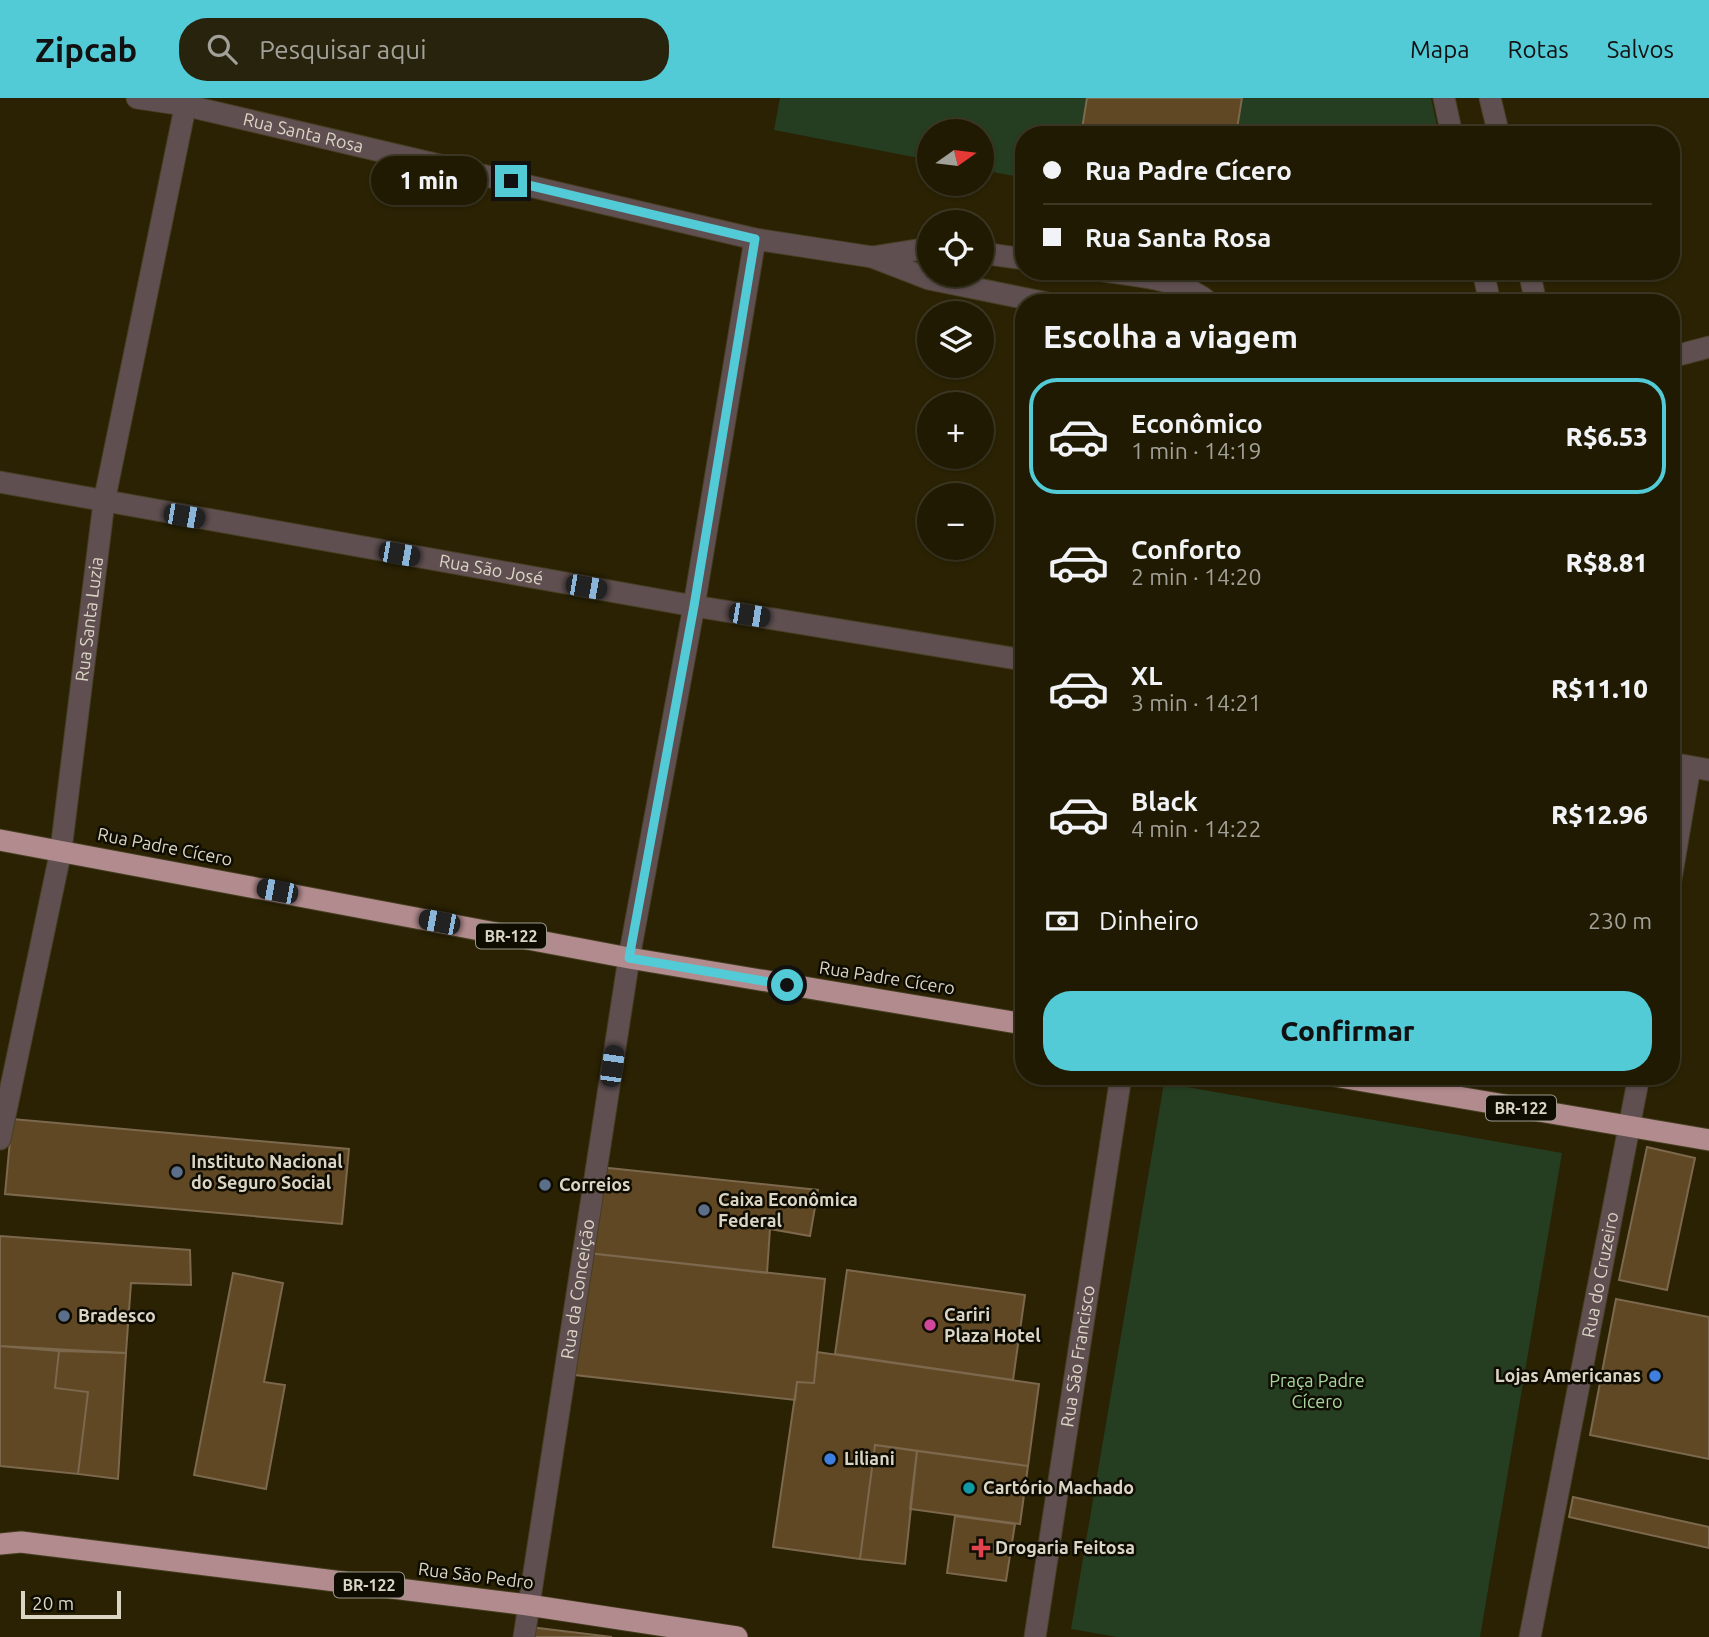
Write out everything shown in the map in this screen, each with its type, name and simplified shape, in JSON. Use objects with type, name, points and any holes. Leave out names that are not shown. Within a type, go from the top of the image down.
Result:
[{"type":"highway","name":"Rua Padre Cícero","points":[[0,840],[629,958],[1015,1022]]},
{"type":"highway","name":"BR-122","points":[[1386,1085],[1709,1140]]},
{"type":"highway","name":"Rua São Pedro","points":[[0,1544],[21,1542],[528,1605],[737,1637]]},
{"type":"street","name":"Rua Santa Rosa","points":[[137,98],[186,101],[755,239],[872,257]]},
{"type":"street","points":[[1444,98],[1450,126]]},
{"type":"street","points":[[1490,98],[1497,126]]},
{"type":"street","name":"Rua Santa Luzia","points":[[0,1139],[61,850],[104,502],[186,101]]},
{"type":"street","name":"Rua da Conceição","points":[[524,1637],[629,958],[694,606],[755,239]]},
{"type":"street","points":[[872,257],[917,250]]},
{"type":"street","points":[[994,255],[1015,258]]},
{"type":"street","points":[[872,257],[929,279],[1015,296]]},
{"type":"street","points":[[1157,280],[1197,294]]},
{"type":"street","points":[[1680,355],[1709,347]]},
{"type":"street","name":"Rua São José","points":[[0,482],[694,606],[1015,659]]},
{"type":"street","points":[[1680,826],[1690,767]]},
{"type":"street","name":"Rua São Francisco","points":[[1035,1637],[1120,1085]]},
{"type":"street","name":"Rua do Cruzeiro","points":[[1530,1637],[1637,1085]]},
{"type":"green space","points":[[780,98],[1431,98],[1437,126],[1015,126],[1015,176],[994,172],[994,119],[917,119],[917,158],[774,130]]},
{"type":"green space","name":"Praça Padre Cícero","points":[[1164,1085],[1562,1153],[1480,1637],[1117,1637],[1071,1629]]},
{"type":"building","points":[[1087,98],[1242,98],[1237,126],[1082,126]]},
{"type":"building","name":"Instituto Nacional do Seguro Social","points":[[12,1119],[349,1149],[342,1224],[5,1194]]},
{"type":"building","points":[[1647,1147],[1695,1158],[1667,1290],[1619,1280]]},
{"type":"building","name":"Caixa Econômica Federal","points":[[599,1167],[818,1190],[810,1236],[770,1229],[767,1273],[588,1253]]},
{"type":"building","name":"Bradesco","points":[[0,1236],[190,1250],[191,1285],[131,1283],[126,1353],[0,1346]]},
{"type":"building","points":[[588,1253],[825,1279],[814,1383],[797,1382],[795,1400],[575,1375]]},
{"type":"building","name":"Cariri Plaza Hotel","points":[[847,1270],[1025,1295],[1013,1380],[835,1354]]},
{"type":"building","points":[[233,1273],[283,1283],[264,1382],[285,1385],[266,1489],[194,1475]]},
{"type":"building","name":"Lojas Americanas","points":[[1616,1299],[1709,1317],[1709,1459],[1590,1435]]},
{"type":"building","points":[[0,1346],[59,1351],[55,1388],[88,1392],[78,1474],[0,1466]]},
{"type":"building","points":[[59,1351],[126,1353],[118,1479],[78,1474],[88,1392],[55,1388]]},
{"type":"building","name":"Liliani","points":[[817,1352],[1039,1384],[1028,1466],[875,1445],[860,1559],[773,1547],[797,1382],[814,1383]]},
{"type":"building","points":[[875,1445],[917,1451],[905,1564],[860,1559]]},
{"type":"building","name":"Cartório Machado","points":[[917,1451],[1028,1466],[1020,1524],[910,1509]]},
{"type":"building","points":[[1573,1497],[1709,1527],[1709,1548],[1569,1517]]},
{"type":"building","name":"Drogaria Feitosa","points":[[955,1516],[1015,1524],[1006,1581],[947,1573]]},
{"type":"building","points":[[530,1627],[612,1637],[529,1637]]},
{"type":"place","name":"Instituto Nacional do Seguro Social","points":[[177,1172]]},
{"type":"place","name":"Correios","points":[[545,1185]]},
{"type":"place","name":"Caixa Econômica Federal","points":[[704,1210]]},
{"type":"place","name":"Bradesco","points":[[64,1316]]},
{"type":"place","name":"Cariri Plaza Hotel","points":[[930,1325]]},
{"type":"place","name":"Lojas Americanas","points":[[1655,1376]]},
{"type":"place","name":"Liliani","points":[[830,1459]]},
{"type":"place","name":"Cartório Machado","points":[[969,1488]]},
{"type":"place","name":"Drogaria Feitosa","points":[[981,1548]]},
{"type":"route","points":[[511,181],[755,239],[694,606],[629,958],[787,985]]}]
